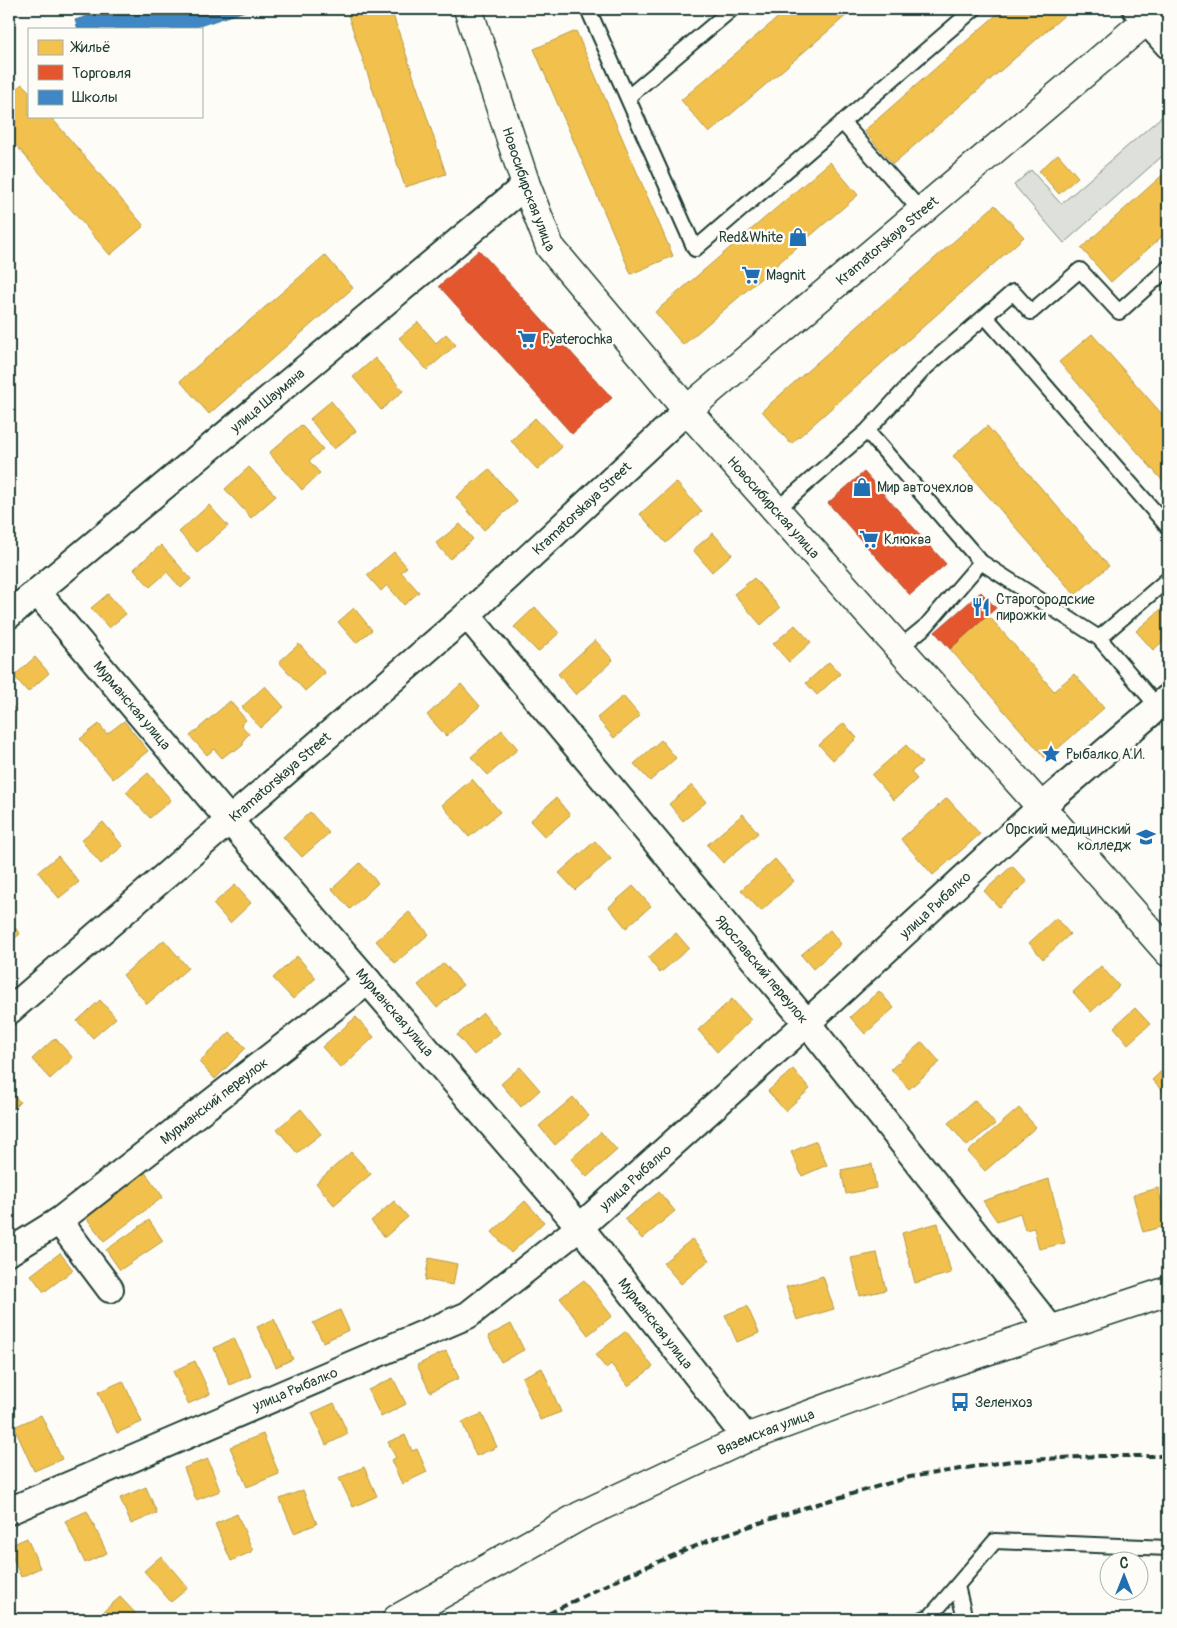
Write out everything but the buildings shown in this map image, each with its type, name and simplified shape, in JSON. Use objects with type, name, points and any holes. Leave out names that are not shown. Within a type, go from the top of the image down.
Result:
[{"type":"main road","name":"Новосибирская улица","points":[[468,9],[526,185],[550,247],[687,410],[1168,952]]},
{"type":"main road","name":"Kramatorskaya Street","points":[[687,410],[921,211],[1148,12]]},
{"type":"main road","name":"Вяземская улица","points":[[398,1619],[580,1516],[746,1438],[944,1365],[1164,1293]]},
{"type":"street","points":[[1148,12],[1168,45]]},
{"type":"street","name":"улица Шаумяна","points":[[9,615],[526,185]]},
{"type":"street","name":"Kramatorskaya Street","points":[[9,1011],[467,615],[687,410]]},
{"type":"street","name":"Мурманская улица","points":[[37,592],[230,821],[580,1227],[746,1438]]},
{"type":"street","name":"Ярославский переулок","points":[[467,615],[807,1022],[1051,1329]]},
{"type":"street","name":"улица Рыбалко","points":[[9,1511],[468,1315],[580,1227],[1041,807],[1163,702]]},
{"type":"street","name":"Мурманский переулок","points":[[9,1252],[59,1221],[368,981]]},
{"type":"street","points":[[59,1221],[110,1288]]},
{"type":"lane","points":[[588,9],[695,248],[974,9]]},
{"type":"lane","points":[[628,98],[732,9]]},
{"type":"lane","points":[[842,122],[921,211]]},
{"type":"lane","points":[[776,510],[867,431],[924,370],[1013,292],[1031,312],[1080,270],[1118,312],[1168,268]]},
{"type":"lane","points":[[985,316],[1168,527]]},
{"type":"lane","points":[[867,431],[980,562],[1099,638],[1163,702]]},
{"type":"lane","points":[[900,648],[926,626],[980,562]]},
{"type":"lane","points":[[1099,638],[1168,579]]},
{"type":"lane","points":[[923,1619],[930,1617],[996,1541],[1168,1548]]},
{"type":"lane","points":[[956,1586],[965,1619]]},
{"type":"shaded area","points":[[1168,111],[1168,151],[1064,243],[1014,185],[1031,170],[1061,204]]},
{"type":"railway","points":[[538,1619],[622,1577],[715,1538],[807,1507],[910,1477],[1011,1461],[1097,1456],[1168,1456]]},
{"type":"place","name":"Red&White","points":[[798,237]]},
{"type":"place","name":"Magnit","points":[[751,275]]},
{"type":"place","name":"Pyaterochka","points":[[527,339]]},
{"type":"place","name":"Мир авточехлов","points":[[862,487]]},
{"type":"place","name":"Клюква","points":[[869,539]]},
{"type":"place","name":"Старогородские пирожки","points":[[981,607]]},
{"type":"place","name":"Рыбалко А.И.","points":[[1051,754]]},
{"type":"place","name":"Орский медицинский колледж","points":[[1146,837]]},
{"type":"place","name":"Зеленхоз","points":[[960,1402]]}]
